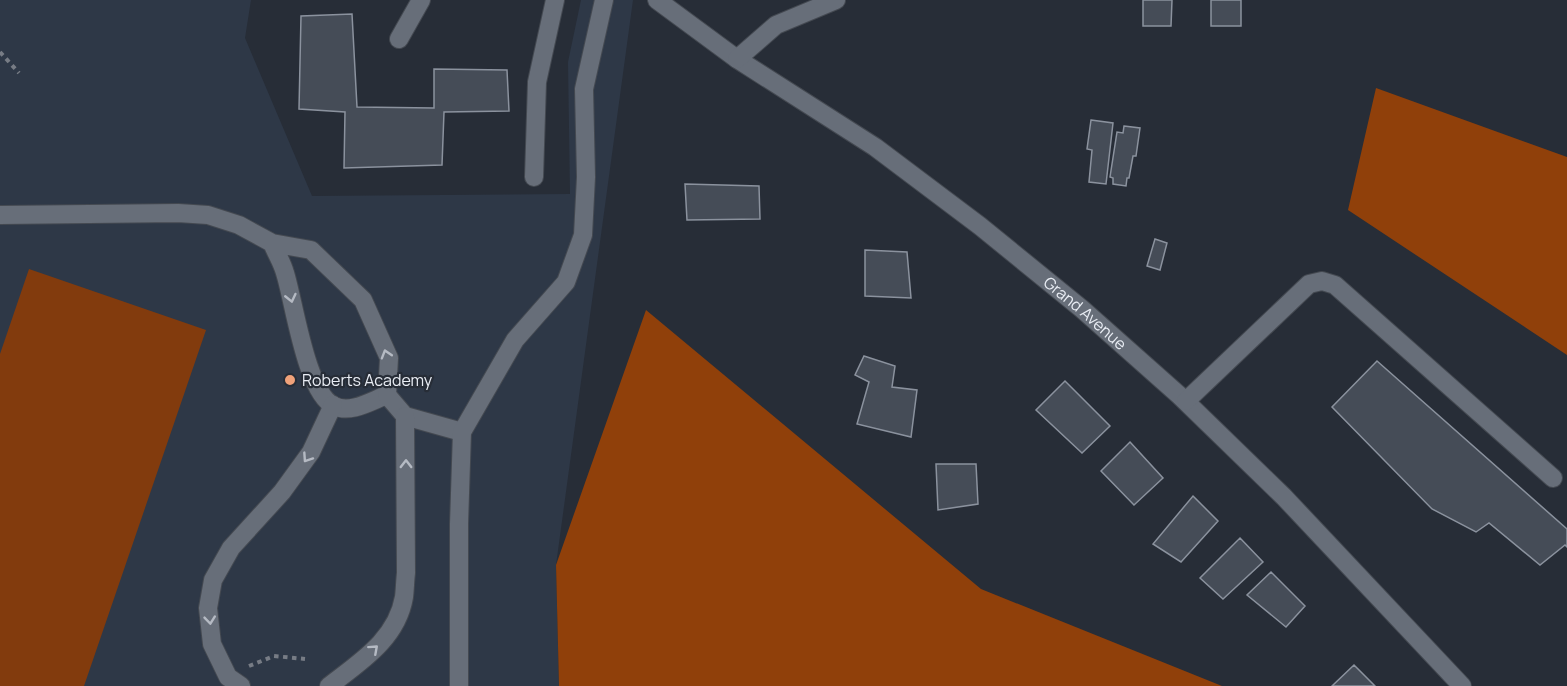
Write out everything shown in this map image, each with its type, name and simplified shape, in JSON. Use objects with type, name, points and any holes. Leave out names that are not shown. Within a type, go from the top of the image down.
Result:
[{"type":"street","points":[[399,39],[421,0]]},
{"type":"street","points":[[534,177],[537,82],[555,0]]},
{"type":"street","points":[[459,686],[459,524],[462,432],[515,340],[566,282],[583,235],[586,177],[584,89],[604,0]]},
{"type":"street","name":"Grand Avenue","points":[[657,0],[737,59],[875,147],[980,226],[1082,309],[1186,401],[1284,497],[1462,686]]},
{"type":"street","points":[[737,59],[776,25],[836,0]]},
{"type":"street","points":[[0,214],[178,213],[208,215],[239,225],[272,243],[311,250],[363,300],[389,358],[387,395],[405,416],[462,432]]},
{"type":"street","points":[[272,243],[285,271],[302,343],[318,389],[333,405],[351,408],[387,395]]},
{"type":"street","points":[[1186,401],[1309,284],[1322,281],[1335,285],[1553,478]]},
{"type":"street","points":[[241,686],[228,677],[212,644],[208,608],[213,580],[231,548],[282,492],[311,452],[333,405]]},
{"type":"street","points":[[328,686],[379,646],[394,624],[404,599],[406,573],[405,416]]},
{"type":"path","points":[[0,52],[19,73]]},
{"type":"path","points":[[245,667],[274,656],[305,659]]},
{"type":"shaded area","name":"Roberts Academy","points":[[0,0],[251,0],[245,38],[312,196],[570,194],[568,62],[581,0],[633,0],[556,565],[559,686],[0,686]]},
{"type":"shaded area","points":[[1376,88],[1567,157],[1567,355],[1348,210]]},
{"type":"shaded area","points":[[29,269],[206,330],[84,686],[0,686],[0,354]]},
{"type":"shaded area","points":[[646,310],[981,589],[1222,686],[559,686],[556,565]]},
{"type":"building","points":[[1143,0],[1172,0],[1171,26],[1143,26]]},
{"type":"building","points":[[1211,0],[1241,0],[1241,26],[1211,26]]},
{"type":"building","points":[[352,14],[357,107],[434,108],[434,69],[507,70],[509,111],[444,112],[442,165],[344,168],[345,112],[299,109],[301,16]]},
{"type":"building","points":[[1091,120],[1113,123],[1106,184],[1089,182],[1092,150],[1087,149]]},
{"type":"building","points":[[1124,126],[1140,128],[1136,156],[1133,156],[1126,186],[1113,184],[1113,178],[1110,177],[1117,132],[1123,133]]},
{"type":"building","points":[[685,184],[759,186],[760,219],[687,220]]},
{"type":"building","points":[[1155,239],[1167,243],[1160,270],[1147,266]]},
{"type":"building","points":[[865,250],[907,252],[911,298],[865,296]]},
{"type":"building","points":[[864,356],[895,366],[892,387],[917,390],[911,437],[857,424],[869,382],[855,375]]},
{"type":"building","points":[[1377,361],[1567,529],[1567,547],[1565,545],[1540,565],[1489,523],[1476,532],[1432,509],[1332,407]]},
{"type":"building","points":[[1065,381],[1110,426],[1082,453],[1036,410]]},
{"type":"building","points":[[1130,442],[1163,478],[1134,505],[1101,471]]},
{"type":"building","points":[[936,464],[976,464],[978,504],[938,510]]},
{"type":"building","points":[[1193,496],[1218,521],[1181,562],[1153,544]]},
{"type":"building","points":[[1240,538],[1263,562],[1223,599],[1200,578]]},
{"type":"building","points":[[1271,572],[1305,606],[1286,627],[1247,595]]},
{"type":"building","points":[[1354,665],[1375,686],[1332,686]]},
{"type":"place","name":"Roberts Academy","points":[[290,380]]}]
